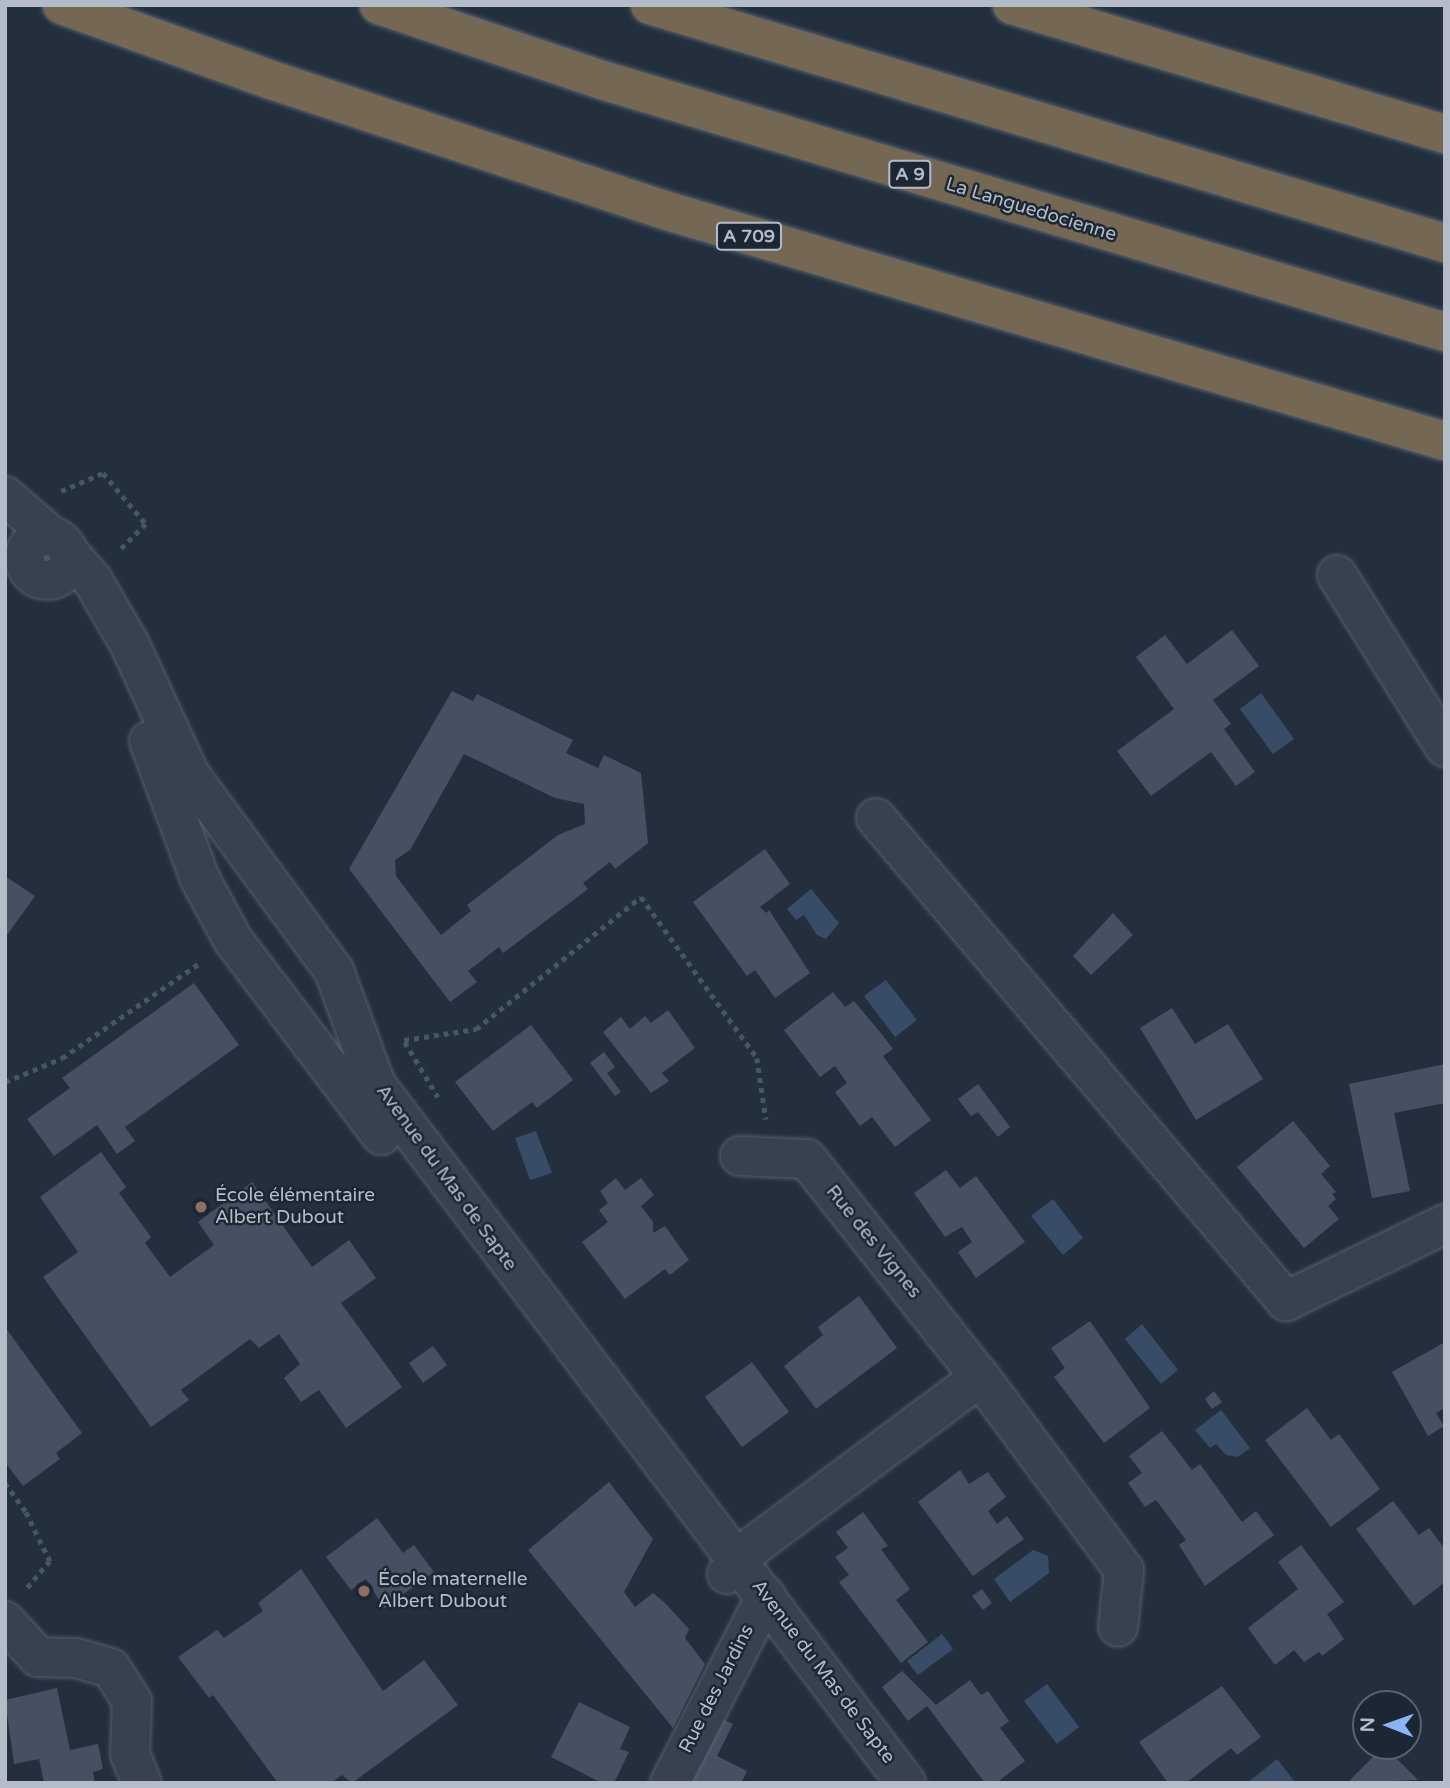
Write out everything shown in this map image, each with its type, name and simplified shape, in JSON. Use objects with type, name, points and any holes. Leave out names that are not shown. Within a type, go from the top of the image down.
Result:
[{"type":"highway","name":"A 709","points":[[62,5],[271,80],[664,210],[1445,441]]},
{"type":"highway","name":"La Languedocienne","points":[[379,5],[602,80],[1445,332]]},
{"type":"highway","points":[[650,5],[1445,243]]},
{"type":"highway","points":[[1012,5],[1445,134]]},
{"type":"street","name":"Avenue du Mas de Sapte","points":[[5,496],[35,556],[62,575],[104,639],[154,753],[200,879],[233,940],[460,1239],[651,1471],[734,1567]]},
{"type":"street","name":"Avenue du Mas de Sapte","points":[[35,556],[93,581],[129,643],[190,775],[334,971],[376,1085],[734,1567],[886,1783]]},
{"type":"street","points":[[1337,575],[1445,747]]},
{"type":"street","points":[[876,818],[1286,1301],[1445,1224]]},
{"type":"street","name":"Rue des Vignes","points":[[756,1157],[807,1159],[980,1377],[1124,1570],[1118,1627]]},
{"type":"street","points":[[734,1567],[980,1377]]},
{"type":"street","name":"Avenue du Mas de Sapte","points":[[761,1604],[906,1783]]},
{"type":"street","name":"Rue des Jardins","points":[[670,1783],[761,1604]]},
{"type":"street","points":[[14,1607],[38,1657],[76,1658],[111,1668],[132,1701],[130,1754],[142,1783]]},
{"type":"path","points":[[404,1040],[476,1029],[641,897],[757,1058],[756,1157]]},
{"type":"path","points":[[5,1082],[62,1058],[233,940]]},
{"type":"path","points":[[5,1483],[26,1512],[50,1561],[14,1607]]},
{"type":"water","points":[[1261,693],[1294,739],[1273,754],[1240,709]]},
{"type":"water","points":[[811,889],[839,923],[826,939],[817,935],[804,915],[796,920],[787,909]]},
{"type":"water","points":[[886,980],[917,1020],[895,1037],[864,996]]},
{"type":"water","points":[[536,1131],[552,1173],[530,1180],[515,1138]]},
{"type":"water","points":[[1053,1199],[1083,1238],[1063,1255],[1031,1216]]},
{"type":"water","points":[[1142,1324],[1178,1370],[1161,1384],[1125,1339]]},
{"type":"water","points":[[1221,1410],[1250,1448],[1238,1457],[1226,1455],[1216,1444],[1210,1448],[1195,1430]]},
{"type":"water","points":[[1033,1550],[1048,1556],[1049,1573],[1010,1602],[994,1579]]},
{"type":"water","points":[[942,1634],[953,1649],[918,1675],[907,1661]]},
{"type":"water","points":[[1047,1684],[1079,1727],[1057,1744],[1024,1701]]},
{"type":"water","points":[[1277,1759],[1295,1782],[1247,1783]]},
{"type":"building","points":[[1232,630],[1259,666],[1213,700],[1231,724],[1224,729],[1255,772],[1236,786],[1211,752],[1151,796],[1117,751],[1174,709],[1136,657],[1165,635],[1187,664]]},
{"type":"building","points":[[452,691],[473,701],[477,694],[573,740],[566,753],[598,768],[604,755],[641,773],[648,843],[615,869],[610,862],[583,883],[588,889],[503,953],[499,947],[468,971],[477,982],[450,1002],[349,869]],"holes":[[[464,754],[555,798],[584,804],[585,824],[558,835],[467,905],[471,911],[441,935],[396,876],[395,860],[410,850]]]},
{"type":"building","points":[[765,849],[790,884],[760,907],[766,913],[769,910],[810,973],[775,998],[755,970],[747,976],[693,902]]},
{"type":"building","points":[[5,876],[35,896],[5,938]]},
{"type":"building","points":[[1113,913],[1133,935],[1091,975],[1073,956]]},
{"type":"building","points":[[194,983],[239,1045],[125,1127],[135,1141],[117,1154],[97,1125],[54,1156],[27,1119],[70,1088],[62,1078]]},
{"type":"building","points":[[833,992],[845,1007],[854,1001],[880,1032],[893,1049],[883,1056],[931,1120],[895,1147],[872,1117],[860,1126],[835,1092],[847,1083],[835,1066],[820,1077],[784,1030]]},
{"type":"building","points":[[1172,1008],[1195,1044],[1228,1024],[1263,1079],[1196,1120],[1140,1028]]},
{"type":"building","points":[[668,1010],[695,1048],[662,1073],[669,1081],[651,1093],[603,1032],[621,1017],[630,1029],[645,1016],[651,1023]]},
{"type":"building","points":[[531,1025],[573,1080],[537,1108],[532,1102],[493,1131],[455,1082]]},
{"type":"building","points":[[604,1052],[615,1067],[607,1073],[621,1092],[615,1096],[590,1063]]},
{"type":"building","points":[[1445,1064],[1445,1103],[1394,1113],[1410,1191],[1372,1198],[1349,1084]]},
{"type":"building","points":[[978,1084],[1010,1127],[998,1137],[978,1112],[971,1116],[958,1099]]},
{"type":"building","points":[[1293,1121],[1330,1166],[1321,1174],[1336,1192],[1332,1194],[1336,1199],[1328,1206],[1339,1219],[1304,1248],[1237,1167]]},
{"type":"building","points":[[101,1152],[126,1187],[119,1193],[151,1237],[145,1243],[170,1277],[214,1245],[198,1222],[252,1182],[312,1267],[349,1240],[376,1278],[341,1303],[402,1387],[346,1428],[319,1390],[301,1402],[284,1378],[300,1364],[279,1334],[259,1348],[250,1339],[181,1390],[189,1400],[151,1427],[43,1277],[78,1252],[40,1197]]},
{"type":"building","points":[[946,1170],[960,1188],[976,1176],[1025,1242],[976,1278],[958,1252],[972,1242],[962,1227],[945,1237],[914,1193]]},
{"type":"building","points":[[616,1178],[625,1190],[641,1178],[654,1195],[641,1206],[653,1222],[653,1233],[665,1226],[689,1260],[670,1275],[665,1269],[625,1299],[582,1242],[608,1222],[599,1210],[608,1203],[600,1191]]},
{"type":"building","points":[[859,1296],[897,1348],[816,1409],[784,1366],[823,1335],[818,1327]]},
{"type":"building","points":[[1090,1321],[1150,1408],[1104,1443],[1054,1377],[1065,1368],[1051,1348]]},
{"type":"building","points":[[5,1327],[82,1433],[56,1453],[60,1459],[23,1486],[5,1462]]},
{"type":"building","points":[[1445,1342],[1445,1408],[1436,1413],[1444,1426],[1428,1436],[1392,1372]]},
{"type":"building","points":[[433,1346],[447,1365],[423,1383],[409,1363]]},
{"type":"building","points":[[752,1362],[789,1412],[742,1447],[705,1397]]},
{"type":"building","points":[[1214,1391],[1222,1402],[1212,1409],[1205,1399]]},
{"type":"building","points":[[1307,1408],[1331,1440],[1339,1434],[1380,1489],[1331,1527],[1265,1440]]},
{"type":"building","points":[[1162,1431],[1192,1470],[1200,1464],[1242,1522],[1256,1511],[1274,1535],[1205,1586],[1179,1545],[1186,1540],[1156,1500],[1145,1507],[1128,1483],[1142,1473],[1129,1456]]},
{"type":"building","points":[[960,1470],[969,1484],[988,1472],[1006,1497],[988,1511],[997,1524],[1007,1516],[1024,1539],[973,1576],[918,1502]]},
{"type":"building","points":[[609,1482],[653,1539],[624,1592],[635,1607],[653,1593],[665,1603],[689,1629],[685,1638],[705,1664],[673,1728],[528,1550]]},
{"type":"building","points":[[1393,1501],[1419,1535],[1429,1528],[1445,1549],[1445,1582],[1414,1606],[1356,1529]]},
{"type":"building","points":[[863,1512],[888,1546],[881,1549],[910,1589],[896,1600],[928,1642],[901,1663],[839,1582],[849,1575],[835,1557],[848,1548],[836,1532]]},
{"type":"building","points":[[377,1518],[403,1553],[414,1545],[434,1572],[384,1608],[366,1579],[351,1590],[326,1557]]},
{"type":"building","points":[[1301,1545],[1344,1602],[1327,1614],[1344,1639],[1322,1656],[1319,1652],[1304,1662],[1294,1650],[1275,1665],[1248,1628],[1298,1589],[1278,1562]]},
{"type":"building","points":[[301,1569],[383,1691],[424,1660],[458,1705],[352,1783],[342,1775],[331,1783],[278,1783],[213,1695],[209,1698],[178,1657],[217,1630],[224,1638],[263,1611],[258,1603]]},
{"type":"building","points":[[982,1589],[992,1603],[983,1610],[972,1596]]},
{"type":"building","points":[[902,1671],[936,1705],[970,1680],[981,1695],[988,1691],[1009,1721],[1000,1728],[1025,1761],[996,1783],[985,1783],[927,1706],[908,1721],[882,1687]]},
{"type":"building","points":[[1222,1686],[1261,1737],[1237,1755],[1231,1748],[1186,1783],[1168,1783],[1139,1742]]},
{"type":"building","points":[[57,1688],[70,1750],[98,1744],[103,1769],[93,1772],[95,1783],[44,1783],[39,1759],[14,1764],[5,1700]]},
{"type":"building","points":[[579,1702],[630,1727],[620,1749],[629,1752],[614,1783],[602,1783],[551,1757]]},
{"type":"building","points":[[716,1716],[733,1724],[717,1756],[747,1771],[741,1783],[683,1783]]},
{"type":"building","points":[[1370,1760],[1398,1760],[1418,1780],[1347,1783]]},
{"type":"place","name":"École élémentaire Albert Dubout","points":[[201,1207]]},
{"type":"place","name":"École maternelle Albert Dubout","points":[[364,1591]]}]
